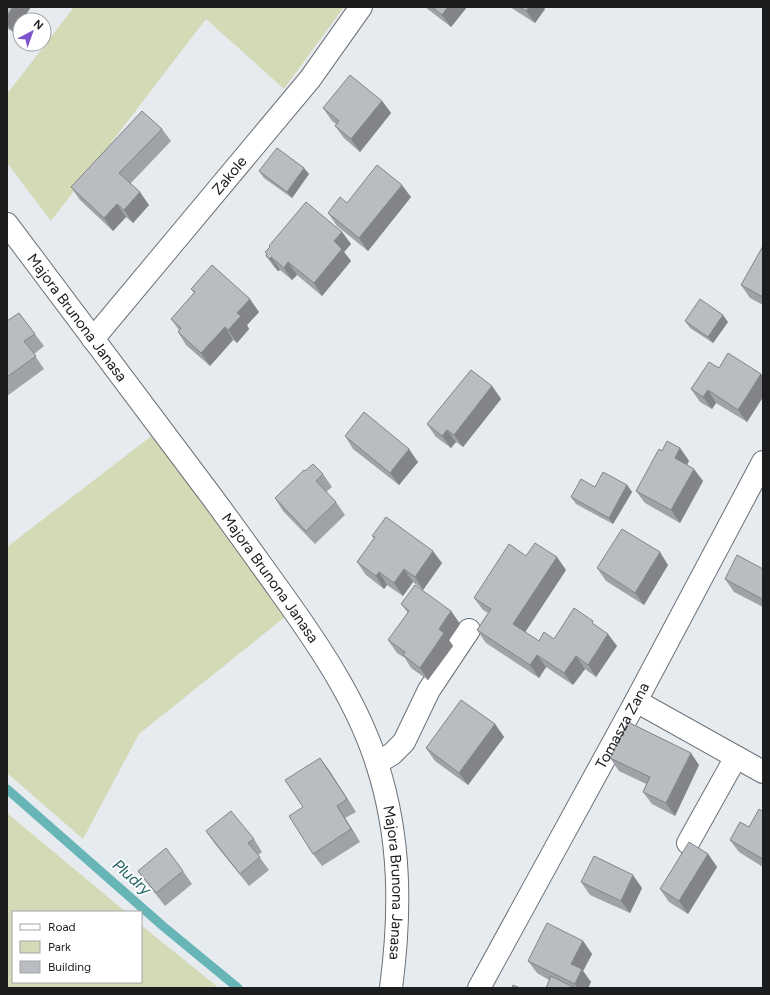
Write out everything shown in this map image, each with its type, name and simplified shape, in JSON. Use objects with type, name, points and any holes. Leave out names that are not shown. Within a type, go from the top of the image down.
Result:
[{"type":"street","name":"Zakole","points":[[93,339],[310,79],[361,7]]},
{"type":"street","name":"Majora Brunona Janasa","points":[[7,224],[227,518],[304,625],[347,695],[365,732],[377,763],[390,815],[398,899],[398,929],[391,988]]},
{"type":"street","name":"Tomasza Zana","points":[[479,988],[636,701],[763,462]]},
{"type":"street","points":[[377,763],[392,754],[404,742],[429,690],[469,630]]},
{"type":"street","points":[[636,701],[763,772]]},
{"type":"street","points":[[688,843],[736,757]]},
{"type":"green space","points":[[74,7],[344,7],[284,89],[206,19],[51,221],[7,163],[7,94],[39,52],[52,52],[52,36]]},
{"type":"green space","points":[[154,434],[285,617],[139,734],[83,839],[7,773],[7,547]]},
{"type":"green space","points":[[7,813],[125,911],[12,911],[12,983],[142,983],[142,926],[219,988],[7,988]]},
{"type":"building","points":[[7,7],[13,7],[7,16]]},
{"type":"building","points":[[432,7],[448,7],[442,15]]},
{"type":"building","points":[[520,7],[529,7],[526,11]]},
{"type":"building","points":[[350,75],[382,101],[351,139],[335,126],[339,121],[323,108]]},
{"type":"building","points":[[142,111],[162,129],[119,173],[140,192],[124,210],[117,204],[104,218],[71,187]]},
{"type":"building","points":[[277,148],[304,168],[287,192],[259,171]]},
{"type":"building","points":[[377,165],[402,185],[359,238],[328,213],[340,197],[347,203]]},
{"type":"building","points":[[306,202],[342,232],[334,241],[342,249],[314,283],[288,262],[284,268],[271,257],[270,259],[266,256],[267,254],[265,252]]},
{"type":"building","points":[[763,246],[763,297],[741,285]]},
{"type":"building","points":[[212,265],[250,299],[237,313],[241,316],[228,330],[225,327],[201,353],[178,332],[181,328],[171,319],[195,292],[191,289]]},
{"type":"building","points":[[700,299],[723,315],[708,337],[685,321]]},
{"type":"building","points":[[19,313],[35,334],[24,341],[36,356],[7,377],[7,321]]},
{"type":"building","points":[[728,353],[761,374],[738,410],[708,390],[703,397],[691,389],[709,362],[719,368]]},
{"type":"building","points":[[471,370],[492,386],[454,435],[447,430],[442,436],[427,424]]},
{"type":"building","points":[[364,412],[409,449],[390,473],[345,436]]},
{"type":"building","points":[[667,441],[680,448],[675,458],[694,469],[671,510],[636,491],[659,449],[662,451]]},
{"type":"building","points":[[313,464],[323,474],[316,481],[336,502],[306,531],[275,498],[304,470],[305,471]]},
{"type":"building","points":[[603,472],[627,485],[609,518],[571,497],[581,479],[595,487]]},
{"type":"building","points":[[386,517],[433,551],[415,577],[404,569],[394,583],[379,572],[376,576],[357,562],[375,537],[372,536]]},
{"type":"building","points":[[622,529],[660,552],[635,593],[597,568]]},
{"type":"building","points":[[535,543],[557,557],[513,624],[539,641],[544,632],[554,639],[574,608],[593,621],[592,623],[608,634],[588,665],[576,656],[564,673],[537,655],[530,665],[477,630],[491,609],[474,598],[509,544],[526,556]]},
{"type":"building","points":[[737,555],[763,569],[762,599],[725,579]]},
{"type":"building","points":[[415,585],[451,611],[439,629],[444,633],[420,668],[403,655],[405,652],[388,640],[409,611],[401,604]]},
{"type":"building","points":[[461,700],[495,724],[459,773],[426,748]]},
{"type":"building","points":[[628,722],[691,753],[666,803],[643,792],[650,777],[610,758]]},
{"type":"building","points":[[320,758],[347,799],[337,806],[351,829],[313,854],[289,816],[303,807],[285,780]]},
{"type":"building","points":[[759,809],[763,812],[763,859],[730,840],[740,822],[749,827]]},
{"type":"building","points":[[231,811],[254,839],[248,843],[260,857],[240,874],[206,831]]},
{"type":"building","points":[[689,842],[708,854],[679,901],[660,889]]},
{"type":"building","points":[[166,848],[183,871],[156,893],[138,871]]},
{"type":"building","points":[[594,856],[633,875],[621,901],[581,882]]},
{"type":"building","points":[[547,923],[583,941],[571,964],[582,969],[575,984],[528,961]]},
{"type":"building","points":[[551,976],[575,988],[546,988]]},
{"type":"building","points":[[513,985],[520,988],[512,988]]},
{"type":"waterway","name":"Pludry","points":[[7,789],[164,927],[238,988]]}]
